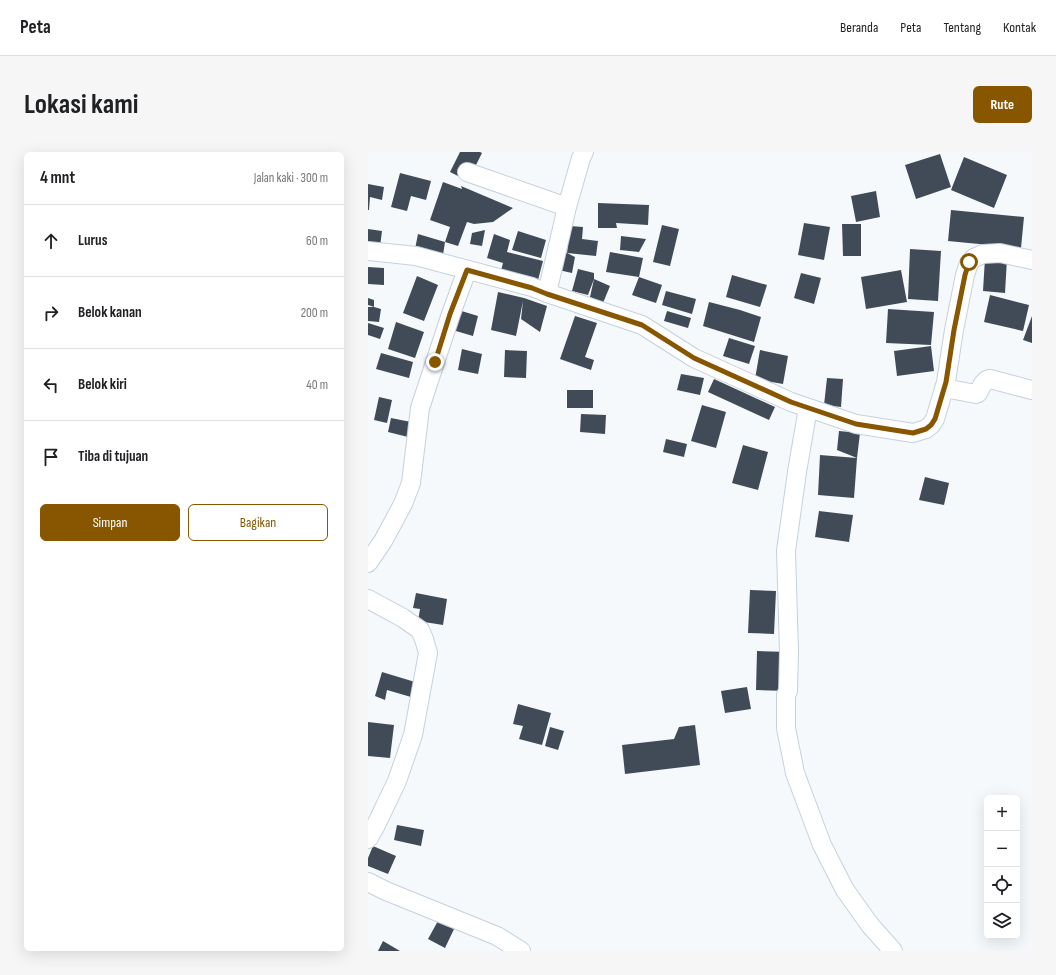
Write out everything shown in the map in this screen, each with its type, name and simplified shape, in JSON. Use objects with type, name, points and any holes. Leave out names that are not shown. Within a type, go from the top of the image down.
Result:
[{"type":"street","points":[[547,294],[567,208],[584,152]]},
{"type":"street","points":[[467,172],[567,208]]},
{"type":"street","points":[[368,251],[416,256],[532,288],[642,325],[694,358],[791,402],[856,424],[913,433],[926,429],[935,419],[946,382],[954,330],[969,262],[983,254],[1000,253],[1032,260]]},
{"type":"street","points":[[368,563],[383,541],[403,504],[411,483],[420,408],[450,314],[467,270]]},
{"type":"street","points":[[944,388],[976,394],[985,381],[990,379],[1032,390]]},
{"type":"street","points":[[808,408],[786,551],[789,652],[788,691],[786,695],[786,728],[795,773],[822,845],[846,890],[870,925],[893,951]]},
{"type":"street","points":[[368,599],[403,618],[420,630],[428,653],[413,735],[397,781],[368,839]]},
{"type":"street","points":[[368,882],[393,894],[497,936],[521,951]]},
{"type":"building","points":[[460,152],[482,153],[468,181],[450,172]]},
{"type":"building","points":[[940,154],[951,187],[916,199],[905,165]]},
{"type":"building","points":[[964,157],[1007,175],[994,208],[951,190]]},
{"type":"building","points":[[400,173],[431,181],[426,200],[411,196],[407,211],[391,207]]},
{"type":"building","points":[[443,182],[462,189],[461,186],[513,208],[493,222],[474,224],[467,222],[458,246],[445,242],[450,227],[430,220]]},
{"type":"building","points":[[368,184],[384,187],[382,200],[370,197],[369,210],[368,210]]},
{"type":"building","points":[[876,191],[880,217],[856,222],[851,196]]},
{"type":"building","points":[[598,203],[649,205],[648,225],[616,223],[617,228],[598,228]]},
{"type":"building","points":[[951,210],[1024,217],[1021,248],[948,241]]},
{"type":"building","points":[[804,223],[830,227],[824,260],[798,255]]},
{"type":"building","points":[[842,224],[861,224],[861,256],[843,256]]},
{"type":"building","points":[[662,225],[679,229],[670,266],[653,262]]},
{"type":"building","points":[[570,226],[583,227],[582,239],[598,241],[596,256],[567,253]]},
{"type":"building","points":[[368,229],[382,231],[380,247],[368,246]]},
{"type":"building","points":[[485,230],[482,246],[470,244],[472,233]]},
{"type":"building","points":[[518,231],[546,240],[541,258],[512,250]]},
{"type":"building","points":[[418,234],[445,242],[443,255],[415,249]]},
{"type":"building","points":[[494,234],[510,240],[507,252],[543,261],[537,284],[500,274],[503,263],[487,258]]},
{"type":"building","points":[[621,236],[646,239],[639,252],[620,250]]},
{"type":"building","points":[[910,249],[941,251],[938,301],[908,299]]},
{"type":"building","points":[[610,252],[643,258],[639,277],[606,272]]},
{"type":"building","points":[[556,253],[567,253],[575,257],[572,273],[554,269]]},
{"type":"building","points":[[985,258],[1007,259],[1005,293],[983,291]]},
{"type":"building","points":[[368,267],[384,268],[384,285],[368,284]]},
{"type":"building","points":[[578,269],[594,273],[594,279],[588,295],[572,291]]},
{"type":"building","points":[[901,270],[907,302],[866,309],[861,277]]},
{"type":"building","points":[[801,273],[821,278],[814,304],[794,298]]},
{"type":"building","points":[[732,275],[767,285],[760,307],[726,297]]},
{"type":"building","points":[[417,276],[438,285],[424,321],[403,313]]},
{"type":"building","points":[[639,277],[662,285],[656,303],[632,295]]},
{"type":"building","points":[[594,279],[610,286],[603,303],[590,297]]},
{"type":"building","points":[[666,291],[696,299],[692,314],[662,305]]},
{"type":"building","points":[[498,292],[524,298],[547,306],[540,332],[521,319],[523,301],[516,336],[491,330]]},
{"type":"building","points":[[990,295],[1029,305],[1023,331],[984,322]]},
{"type":"building","points":[[368,298],[374,300],[374,307],[368,305]]},
{"type":"building","points":[[709,302],[761,317],[754,342],[703,326]]},
{"type":"building","points":[[368,307],[381,309],[379,322],[368,321]]},
{"type":"building","points":[[455,309],[478,316],[473,336],[449,329]]},
{"type":"building","points":[[888,309],[934,312],[931,345],[886,343]]},
{"type":"building","points":[[667,311],[691,318],[688,328],[664,321]]},
{"type":"building","points":[[575,316],[597,323],[585,357],[594,360],[591,370],[560,359]]},
{"type":"building","points":[[1032,316],[1032,343],[1023,340]]},
{"type":"building","points":[[396,322],[424,332],[415,358],[388,349]]},
{"type":"building","points":[[368,323],[384,328],[380,339],[368,335]]},
{"type":"building","points":[[729,338],[755,346],[749,364],[723,356]]},
{"type":"building","points":[[931,346],[934,371],[897,376],[894,351]]},
{"type":"building","points":[[462,349],[482,354],[478,374],[458,370]]},
{"type":"building","points":[[505,350],[527,351],[526,378],[504,377]]},
{"type":"building","points":[[760,350],[788,356],[783,384],[755,379]]},
{"type":"building","points":[[381,353],[413,362],[409,378],[376,369]]},
{"type":"building","points":[[681,374],[704,378],[700,395],[677,390]]},
{"type":"building","points":[[827,378],[843,379],[841,407],[824,405]]},
{"type":"building","points":[[714,379],[775,407],[769,420],[708,392]]},
{"type":"building","points":[[567,390],[593,390],[593,408],[567,408]]},
{"type":"building","points":[[379,397],[392,400],[387,423],[374,420]]},
{"type":"building","points":[[702,405],[726,412],[716,448],[691,441]]},
{"type":"building","points":[[581,414],[606,415],[605,434],[580,432]]},
{"type":"building","points":[[391,418],[411,422],[408,437],[388,432]]},
{"type":"building","points":[[839,431],[860,433],[857,458],[837,450]]},
{"type":"building","points":[[666,439],[687,444],[684,457],[663,452]]},
{"type":"building","points":[[743,445],[768,452],[758,490],[732,483]]},
{"type":"building","points":[[820,455],[857,458],[854,498],[818,495]]},
{"type":"building","points":[[925,477],[949,483],[944,505],[919,500]]},
{"type":"building","points":[[819,511],[853,515],[849,542],[815,537]]},
{"type":"building","points":[[750,590],[776,591],[774,634],[748,633]]},
{"type":"building","points":[[416,593],[447,599],[443,625],[418,621],[420,609],[413,608]]},
{"type":"building","points":[[757,651],[789,652],[788,691],[756,690]]},
{"type":"building","points":[[382,672],[415,682],[411,697],[387,690],[385,700],[375,696]]},
{"type":"building","points":[[747,687],[751,709],[725,713],[721,691]]},
{"type":"building","points":[[518,704],[551,713],[542,745],[519,739],[523,726],[513,724]]},
{"type":"building","points":[[368,722],[394,725],[390,758],[368,756]]},
{"type":"building","points":[[695,725],[700,765],[625,774],[622,745],[674,739],[679,727]]},
{"type":"building","points":[[550,727],[564,731],[558,750],[545,746]]},
{"type":"building","points":[[397,825],[424,830],[421,846],[394,840]]},
{"type":"building","points":[[373,846],[396,856],[388,874],[368,866],[368,858]]},
{"type":"building","points":[[439,919],[455,927],[445,948],[428,939]]},
{"type":"building","points":[[383,941],[400,951],[378,951]]},
{"type":"route","points":[[435,362],[450,314],[467,270],[532,288],[642,325],[694,358],[791,402],[856,424],[913,433],[926,429],[935,419],[946,382],[954,330],[969,262]]}]
